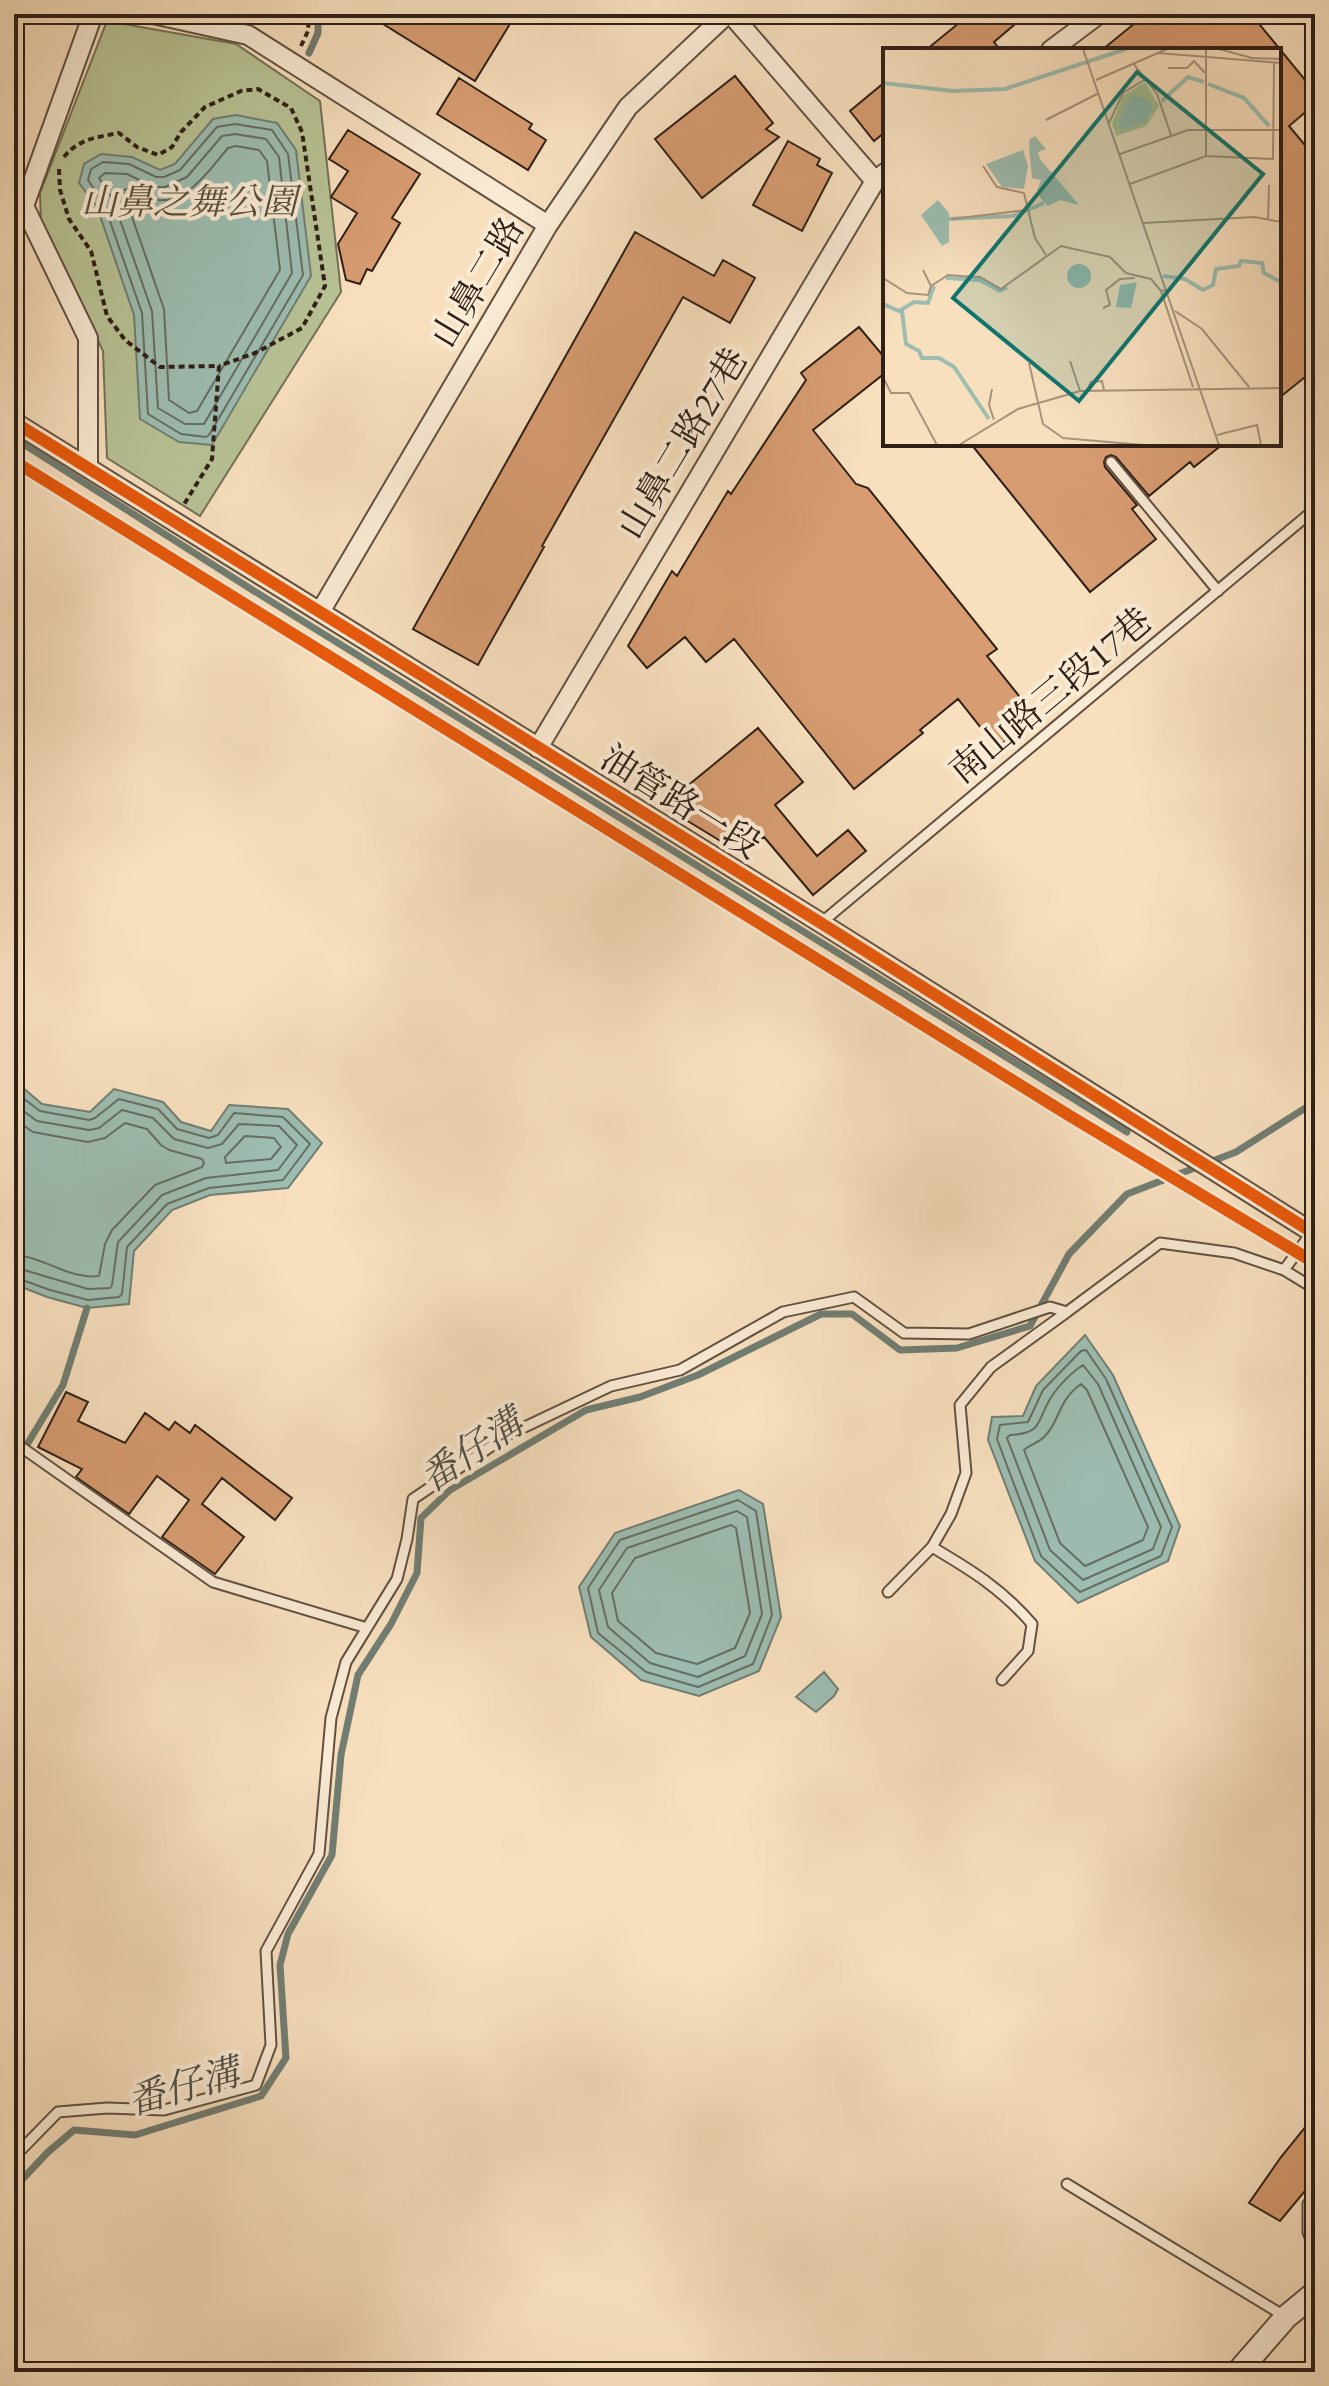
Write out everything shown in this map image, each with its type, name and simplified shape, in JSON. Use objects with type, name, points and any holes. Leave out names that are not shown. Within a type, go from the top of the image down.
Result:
[{"type":"street","points":[[88,468],[88,338],[24,206],[93,14]]},
{"type":"street","points":[[153,14],[248,35],[548,225]]},
{"type":"street","points":[[729,14],[880,177]]},
{"type":"street","name":"山鼻二路","points":[[320,612],[548,225],[628,107],[729,14]]},
{"type":"street","points":[[1054,48],[1099,14]]},
{"type":"street","name":"山鼻二路27巷","points":[[538,748],[880,177]]},
{"type":"street","name":"油管路一段","points":[[14,422],[821,923],[1313,1233]]},
{"type":"street","points":[[1238,2372],[1286,2317],[1315,2293]]},
{"type":"lane","points":[[1111,462],[1218,591]]},
{"type":"lane","name":"南山路三段17巷","points":[[821,923],[1315,509]]},
{"type":"lane","points":[[1284,1270],[1313,1233]]},
{"type":"lane","points":[[888,1592],[932,1547],[951,1514],[966,1473],[960,1405],[991,1367],[1160,1243],[1234,1253],[1284,1270],[1315,1289]]},
{"type":"lane","points":[[14,2157],[58,2112],[107,2108],[164,2110],[256,2085],[271,2045],[266,1951],[319,1854],[331,1718],[346,1662],[397,1579],[413,1499],[508,1435],[611,1386],[680,1370],[783,1312],[854,1297],[904,1333],[969,1334],[1050,1307],[1067,1312]]},
{"type":"lane","points":[[16,1446],[213,1582],[367,1628]]},
{"type":"lane","points":[[932,1547],[984,1578],[1013,1601],[1032,1624],[1028,1651],[1002,1680]]},
{"type":"lane","points":[[1067,2184],[1286,2317]]},
{"type":"lane","points":[[1315,2198],[1308,2204],[1308,2232],[1315,2251]]},
{"type":"path","points":[[292,63],[308,31],[309,14]]},
{"type":"path","points":[[258,89],[291,108],[302,132],[325,286],[302,328],[255,353],[219,366],[160,367],[125,340],[107,316],[91,251],[69,219],[60,190],[59,168],[66,154],[87,139],[119,133],[137,147],[158,155],[172,147],[181,132],[205,107],[241,91],[258,89]]},
{"type":"path","points":[[174,522],[212,459],[219,366]]},
{"type":"green space","name":"山鼻之舞公園","points":[[107,21],[236,44],[320,101],[341,292],[200,516],[107,458],[103,351],[41,224],[40,193]]},
{"type":"water","points":[[236,115],[277,123],[296,150],[311,276],[212,445],[179,442],[140,419],[134,315],[97,207],[79,183],[84,164],[101,154],[132,157],[160,170],[175,164],[213,119]]},
{"type":"water","points":[[14,1086],[22,1087],[42,1104],[90,1112],[114,1089],[163,1102],[181,1122],[211,1131],[229,1105],[288,1109],[322,1143],[288,1188],[210,1195],[172,1210],[134,1251],[129,1304],[87,1308],[14,1284]]},
{"type":"water","points":[[1085,1335],[1113,1375],[1180,1526],[1168,1561],[1078,1603],[1035,1561],[988,1440],[992,1417],[1023,1416],[1036,1386]]},
{"type":"water","points":[[739,1490],[763,1504],[781,1617],[759,1671],[699,1696],[641,1680],[591,1637],[579,1587],[615,1533]]},
{"type":"water","points":[[824,1672],[838,1689],[816,1712],[796,1697]]},
{"type":"building","points":[[367,14],[516,14],[475,81]]},
{"type":"building","points":[[970,14],[1027,14],[994,42],[998,48],[928,48]]},
{"type":"building","points":[[1146,14],[1251,14],[1279,48],[1104,48]]},
{"type":"building","points":[[1281,51],[1315,92],[1315,104],[1289,126],[1315,157],[1315,369],[1281,396]]},
{"type":"building","points":[[735,76],[773,123],[766,129],[779,137],[702,198],[655,139]]},
{"type":"building","points":[[459,78],[532,124],[529,129],[546,140],[528,170],[437,114]]},
{"type":"building","points":[[883,84],[883,134],[874,141],[850,111]]},
{"type":"building","points":[[348,130],[420,174],[392,218],[400,223],[372,271],[367,269],[360,284],[346,280],[338,244],[357,213],[331,197],[348,171],[329,159]]},
{"type":"building","points":[[788,141],[820,159],[817,165],[832,173],[802,231],[753,205]]},
{"type":"building","points":[[635,232],[714,276],[723,260],[755,278],[730,323],[683,297],[478,665],[413,629]]},
{"type":"building","points":[[859,327],[883,356],[883,375],[813,430],[856,484],[868,488],[997,649],[987,656],[1036,717],[997,748],[958,699],[920,730],[923,733],[854,789],[734,639],[706,662],[685,637],[647,668],[628,646],[672,571],[677,576],[728,491],[731,494],[806,380],[801,373]]},
{"type":"building","points":[[973,446],[1220,446],[1194,467],[1190,462],[1149,496],[1116,457],[1106,457],[1105,467],[1137,505],[1132,509],[1156,539],[1090,592]]},
{"type":"building","points":[[758,728],[803,782],[775,805],[817,856],[848,830],[866,851],[813,895],[764,837],[742,854],[663,806]]},
{"type":"building","points":[[66,1392],[88,1402],[78,1421],[125,1443],[145,1413],[169,1430],[175,1422],[190,1433],[195,1425],[292,1498],[275,1520],[222,1478],[202,1504],[244,1537],[215,1574],[162,1537],[189,1500],[157,1476],[129,1514],[76,1477],[82,1469],[38,1447]]},
{"type":"building","points":[[1315,2115],[1315,2179],[1280,2221],[1249,2203]]},
{"type":"waterway","points":[[309,53],[318,33],[318,14]]},
{"type":"waterway","points":[[14,438],[254,591],[1127,1132]]},
{"type":"waterway","name":"番仔溝","points":[[14,2188],[74,2130],[135,2135],[261,2096],[286,2058],[280,1965],[288,1934],[332,1855],[341,1755],[358,1675],[391,1624],[417,1573],[421,1518],[450,1490],[586,1410],[640,1397],[698,1375],[821,1314],[852,1314],[900,1350],[957,1348],[1030,1326],[1069,1254],[1127,1194],[1236,1152],[1315,1102]]},
{"type":"waterway","points":[[14,1466],[63,1385],[87,1308]]},
{"type":"cycle path","points":[[14,422],[1315,1234]]},
{"type":"cycle path","points":[[14,461],[1070,1116],[1315,1263]]}]
